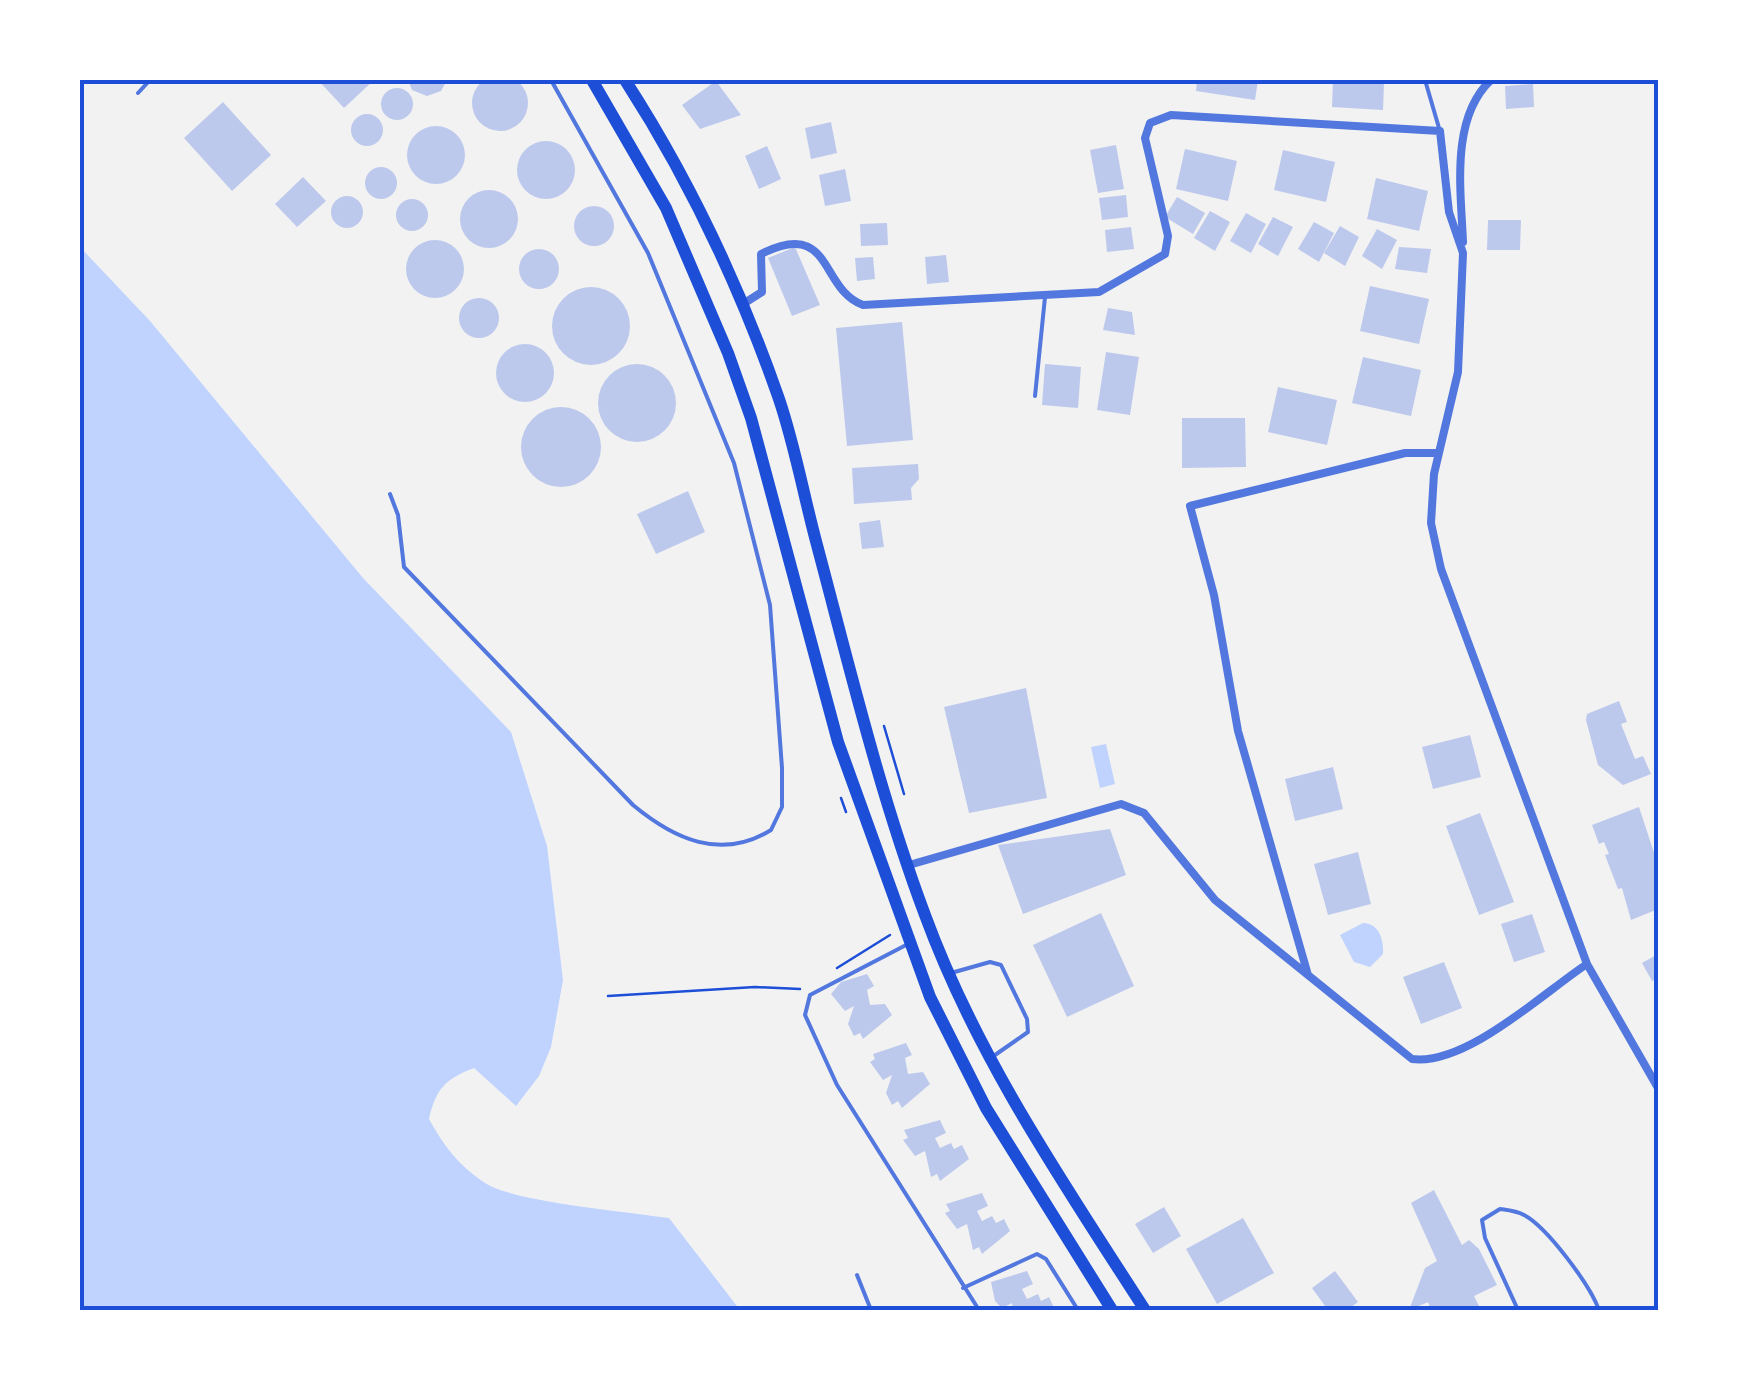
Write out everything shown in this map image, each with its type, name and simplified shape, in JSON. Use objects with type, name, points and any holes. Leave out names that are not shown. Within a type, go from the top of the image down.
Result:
[{"type":"highway","points":[[592,80],[666,208],[728,353],[751,418],[838,742],[908,944],[986,1108],[1112,1310]]},
{"type":"highway","points":[[625,80],[656,127],[744,304],[780,403],[868,737],[908,865],[950,973],[991,1058],[1062,1182],[1145,1310]]},
{"type":"street","points":[[1491,80],[1477,93],[1460,161],[1463,253],[1458,372],[1439,453],[1431,523],[1441,568],[1587,964],[1658,1088]]},
{"type":"street","points":[[744,304],[762,292],[761,254],[792,244],[811,248],[825,260],[852,301],[863,305],[1099,292],[1165,254],[1168,236],[1145,138],[1155,120],[1171,115],[1440,132],[1449,212],[1463,253]]},
{"type":"street","points":[[1308,975],[1238,731],[1214,595],[1190,506],[1406,452],[1439,453]]},
{"type":"street","points":[[908,865],[1121,804],[1144,813],[1215,900],[1391,1045],[1424,1060],[1439,1058],[1488,1034],[1587,964]]},
{"type":"lane","points":[[138,92],[150,80]]},
{"type":"lane","points":[[390,494],[398,516],[404,567],[633,805],[669,832],[711,846],[742,844],[771,830],[780,819],[782,768],[770,605],[734,462],[648,253],[625,206],[555,95],[551,80]]},
{"type":"lane","points":[[1424,80],[1440,132]]},
{"type":"lane","points":[[1035,396],[1045,297]]},
{"type":"lane","points":[[908,944],[810,994],[805,1015],[837,1085],[979,1310]]},
{"type":"lane","points":[[950,973],[990,962],[1002,965],[1028,1032],[991,1058]]},
{"type":"lane","points":[[1518,1310],[1482,1220],[1500,1208],[1525,1215],[1571,1265],[1599,1310]]},
{"type":"lane","points":[[963,1288],[1037,1254],[1046,1259],[1078,1310]]},
{"type":"lane","points":[[857,1275],[871,1310]]},
{"type":"path","points":[[884,726],[904,794]]},
{"type":"path","points":[[824,976],[891,934]]},
{"type":"path","points":[[608,996],[755,987],[794,992],[809,985]]},
{"type":"water","points":[[80,247],[150,321],[363,578],[511,732],[547,846],[563,980],[551,1047],[539,1076],[516,1106],[474,1068],[456,1076],[439,1093],[432,1109],[429,1119],[434,1129],[467,1169],[500,1190],[545,1201],[669,1218],[740,1310],[80,1310]]},
{"type":"water","points":[[1106,744],[1115,784],[1100,788],[1091,747]]},
{"type":"water","points":[[1363,923],[1377,929],[1383,943],[1383,954],[1370,967],[1354,962],[1340,935]]},
{"type":"building","points":[[500,75],[520,83],[528,103],[520,123],[500,131],[480,123],[472,103],[480,83]]},
{"type":"building","points":[[318,80],[374,80],[344,108]]},
{"type":"building","points":[[408,80],[447,80],[441,91],[427,96],[412,90]]},
{"type":"building","points":[[1197,80],[1258,80],[1255,100],[1196,91]]},
{"type":"building","points":[[1333,80],[1384,83],[1383,110],[1332,107]]},
{"type":"building","points":[[716,81],[741,115],[700,129],[682,105]]},
{"type":"building","points":[[1533,84],[1534,107],[1506,109],[1505,86]]},
{"type":"building","points":[[397,88],[408,93],[413,104],[408,115],[397,120],[386,115],[381,104],[386,93]]},
{"type":"building","points":[[223,102],[271,155],[232,191],[184,138]]},
{"type":"building","points":[[367,114],[378,119],[383,130],[378,141],[367,146],[356,141],[351,130],[356,119]]},
{"type":"building","points":[[831,122],[837,153],[811,159],[805,128]]},
{"type":"building","points":[[436,126],[457,134],[465,155],[457,176],[436,184],[415,176],[407,155],[415,134]]},
{"type":"building","points":[[546,141],[567,149],[575,170],[567,191],[546,199],[525,191],[517,170],[525,149]]},
{"type":"building","points":[[1116,145],[1124,189],[1098,193],[1090,150]]},
{"type":"building","points":[[767,146],[781,179],[759,189],[745,156]]},
{"type":"building","points":[[1185,149],[1237,161],[1228,201],[1176,189]]},
{"type":"building","points":[[1283,150],[1335,162],[1326,202],[1274,190]]},
{"type":"building","points":[[381,167],[392,172],[397,183],[392,194],[381,199],[370,194],[365,183],[370,172]]},
{"type":"building","points":[[845,169],[851,201],[825,206],[819,175]]},
{"type":"building","points":[[303,177],[326,201],[297,227],[275,204]]},
{"type":"building","points":[[1376,178],[1428,191],[1419,231],[1367,219]]},
{"type":"building","points":[[489,190],[510,198],[518,219],[510,240],[489,248],[468,240],[460,219],[468,198]]},
{"type":"building","points":[[1126,195],[1128,217],[1102,220],[1099,198]]},
{"type":"building","points":[[347,196],[358,201],[363,212],[358,223],[347,228],[336,223],[331,212],[336,201]]},
{"type":"building","points":[[1177,197],[1205,213],[1193,234],[1165,217]]},
{"type":"building","points":[[412,199],[423,204],[428,215],[423,226],[412,231],[401,226],[396,215],[401,204]]},
{"type":"building","points":[[594,206],[608,212],[614,226],[608,240],[594,246],[580,240],[574,226],[580,212]]},
{"type":"building","points":[[1210,211],[1230,222],[1215,251],[1194,238]]},
{"type":"building","points":[[1246,213],[1266,224],[1251,253],[1230,241]]},
{"type":"building","points":[[1273,217],[1293,227],[1278,256],[1258,244]]},
{"type":"building","points":[[1488,220],[1521,220],[1520,250],[1487,250]]},
{"type":"building","points":[[1314,222],[1334,233],[1319,262],[1298,249]]},
{"type":"building","points":[[887,223],[888,245],[861,246],[860,224]]},
{"type":"building","points":[[1340,226],[1359,237],[1345,266],[1324,253]]},
{"type":"building","points":[[1131,227],[1134,249],[1107,252],[1105,230]]},
{"type":"building","points":[[1377,229],[1397,240],[1382,269],[1362,256]]},
{"type":"building","points":[[435,240],[456,248],[464,269],[456,290],[435,298],[414,290],[406,269],[414,248]]},
{"type":"building","points":[[795,247],[820,305],[792,316],[768,258]]},
{"type":"building","points":[[1399,247],[1431,249],[1427,273],[1395,269]]},
{"type":"building","points":[[539,249],[553,255],[559,269],[553,283],[539,289],[525,283],[519,269],[525,255]]},
{"type":"building","points":[[946,255],[949,282],[927,284],[925,257]]},
{"type":"building","points":[[873,257],[875,279],[857,281],[855,258]]},
{"type":"building","points":[[1370,286],[1429,299],[1419,344],[1360,331]]},
{"type":"building","points":[[583,287],[599,287],[624,304],[630,326],[624,348],[613,359],[599,365],[583,365],[558,348],[552,334],[552,318],[569,293]]},
{"type":"building","points":[[479,298],[493,304],[499,318],[493,332],[479,338],[465,332],[459,318],[465,304]]},
{"type":"building","points":[[1108,308],[1132,312],[1135,335],[1103,330]]},
{"type":"building","points":[[902,322],[913,440],[847,446],[836,328]]},
{"type":"building","points":[[525,344],[546,352],[554,373],[546,394],[525,402],[504,394],[496,373],[504,352]]},
{"type":"building","points":[[1106,352],[1139,357],[1130,415],[1097,410]]},
{"type":"building","points":[[1363,357],[1421,370],[1411,416],[1352,403]]},
{"type":"building","points":[[629,364],[645,364],[670,381],[676,403],[670,425],[659,436],[645,442],[629,442],[604,425],[598,411],[598,395],[615,370]]},
{"type":"building","points":[[1045,364],[1081,367],[1078,408],[1042,405]]},
{"type":"building","points":[[1278,387],[1337,400],[1327,445],[1268,432]]},
{"type":"building","points":[[561,407],[576,410],[589,419],[598,432],[598,462],[589,475],[576,484],[561,487],[546,484],[533,475],[524,462],[521,447],[524,432],[533,419],[546,410]]},
{"type":"building","points":[[1182,418],[1245,418],[1246,467],[1182,468]]},
{"type":"building","points":[[918,464],[919,479],[911,488],[912,500],[854,504],[852,468]]},
{"type":"building","points":[[688,491],[705,532],[656,554],[637,514]]},
{"type":"building","points":[[880,520],[884,547],[862,549],[859,523]]},
{"type":"building","points":[[1026,688],[1047,798],[969,813],[944,707]]},
{"type":"building","points":[[1619,701],[1627,722],[1621,724],[1635,759],[1643,756],[1651,774],[1623,785],[1598,765],[1586,720],[1587,714]]},
{"type":"building","points":[[1470,735],[1481,777],[1433,789],[1422,747]]},
{"type":"building","points":[[1333,767],[1343,809],[1295,821],[1285,779]]},
{"type":"building","points":[[1639,807],[1658,865],[1658,909],[1631,920],[1622,888],[1618,889],[1605,855],[1609,854],[1604,842],[1599,844],[1592,825]]},
{"type":"building","points":[[1480,813],[1514,902],[1479,915],[1446,826]]},
{"type":"building","points":[[1110,829],[1126,875],[1023,914],[998,845]]},
{"type":"building","points":[[1358,852],[1371,904],[1328,915],[1314,864]]},
{"type":"building","points":[[1101,913],[1134,986],[1067,1017],[1033,945]]},
{"type":"building","points":[[1532,914],[1545,952],[1514,962],[1501,924]]},
{"type":"building","points":[[1658,954],[1658,978],[1652,981],[1642,963]]},
{"type":"building","points":[[1444,962],[1462,1008],[1421,1024],[1403,977]]},
{"type":"building","points":[[867,974],[874,986],[867,990],[870,1005],[885,1004],[892,1015],[863,1039],[860,1033],[854,1036],[848,1024],[854,1006],[845,1011],[831,994],[841,982]]},
{"type":"building","points":[[906,1043],[912,1055],[905,1058],[908,1074],[923,1072],[930,1084],[902,1108],[898,1101],[892,1105],[886,1093],[892,1075],[883,1080],[870,1062],[875,1059],[873,1054]]},
{"type":"building","points":[[940,1120],[946,1133],[935,1138],[940,1148],[951,1143],[954,1149],[962,1145],[969,1159],[940,1181],[937,1174],[931,1177],[925,1151],[915,1156],[903,1140],[908,1138],[904,1130]]},
{"type":"building","points":[[1434,1190],[1462,1245],[1469,1240],[1479,1249],[1497,1285],[1474,1296],[1481,1310],[1431,1310],[1428,1302],[1409,1310],[1425,1268],[1437,1261],[1411,1203]]},
{"type":"building","points":[[982,1193],[988,1206],[977,1211],[982,1221],[992,1216],[996,1223],[1004,1219],[1010,1231],[982,1254],[979,1247],[973,1250],[967,1224],[957,1229],[945,1213],[950,1211],[946,1204]]},
{"type":"building","points":[[1164,1207],[1181,1236],[1153,1253],[1135,1224]]},
{"type":"building","points":[[1243,1218],[1274,1273],[1217,1304],[1186,1249]]},
{"type":"building","points":[[1027,1271],[1033,1284],[1022,1289],[1027,1299],[1038,1294],[1041,1301],[1049,1297],[1055,1310],[1013,1310],[1012,1303],[1002,1308],[995,1301],[991,1282]]},
{"type":"building","points":[[1335,1271],[1358,1302],[1347,1310],[1328,1310],[1312,1288]]}]
